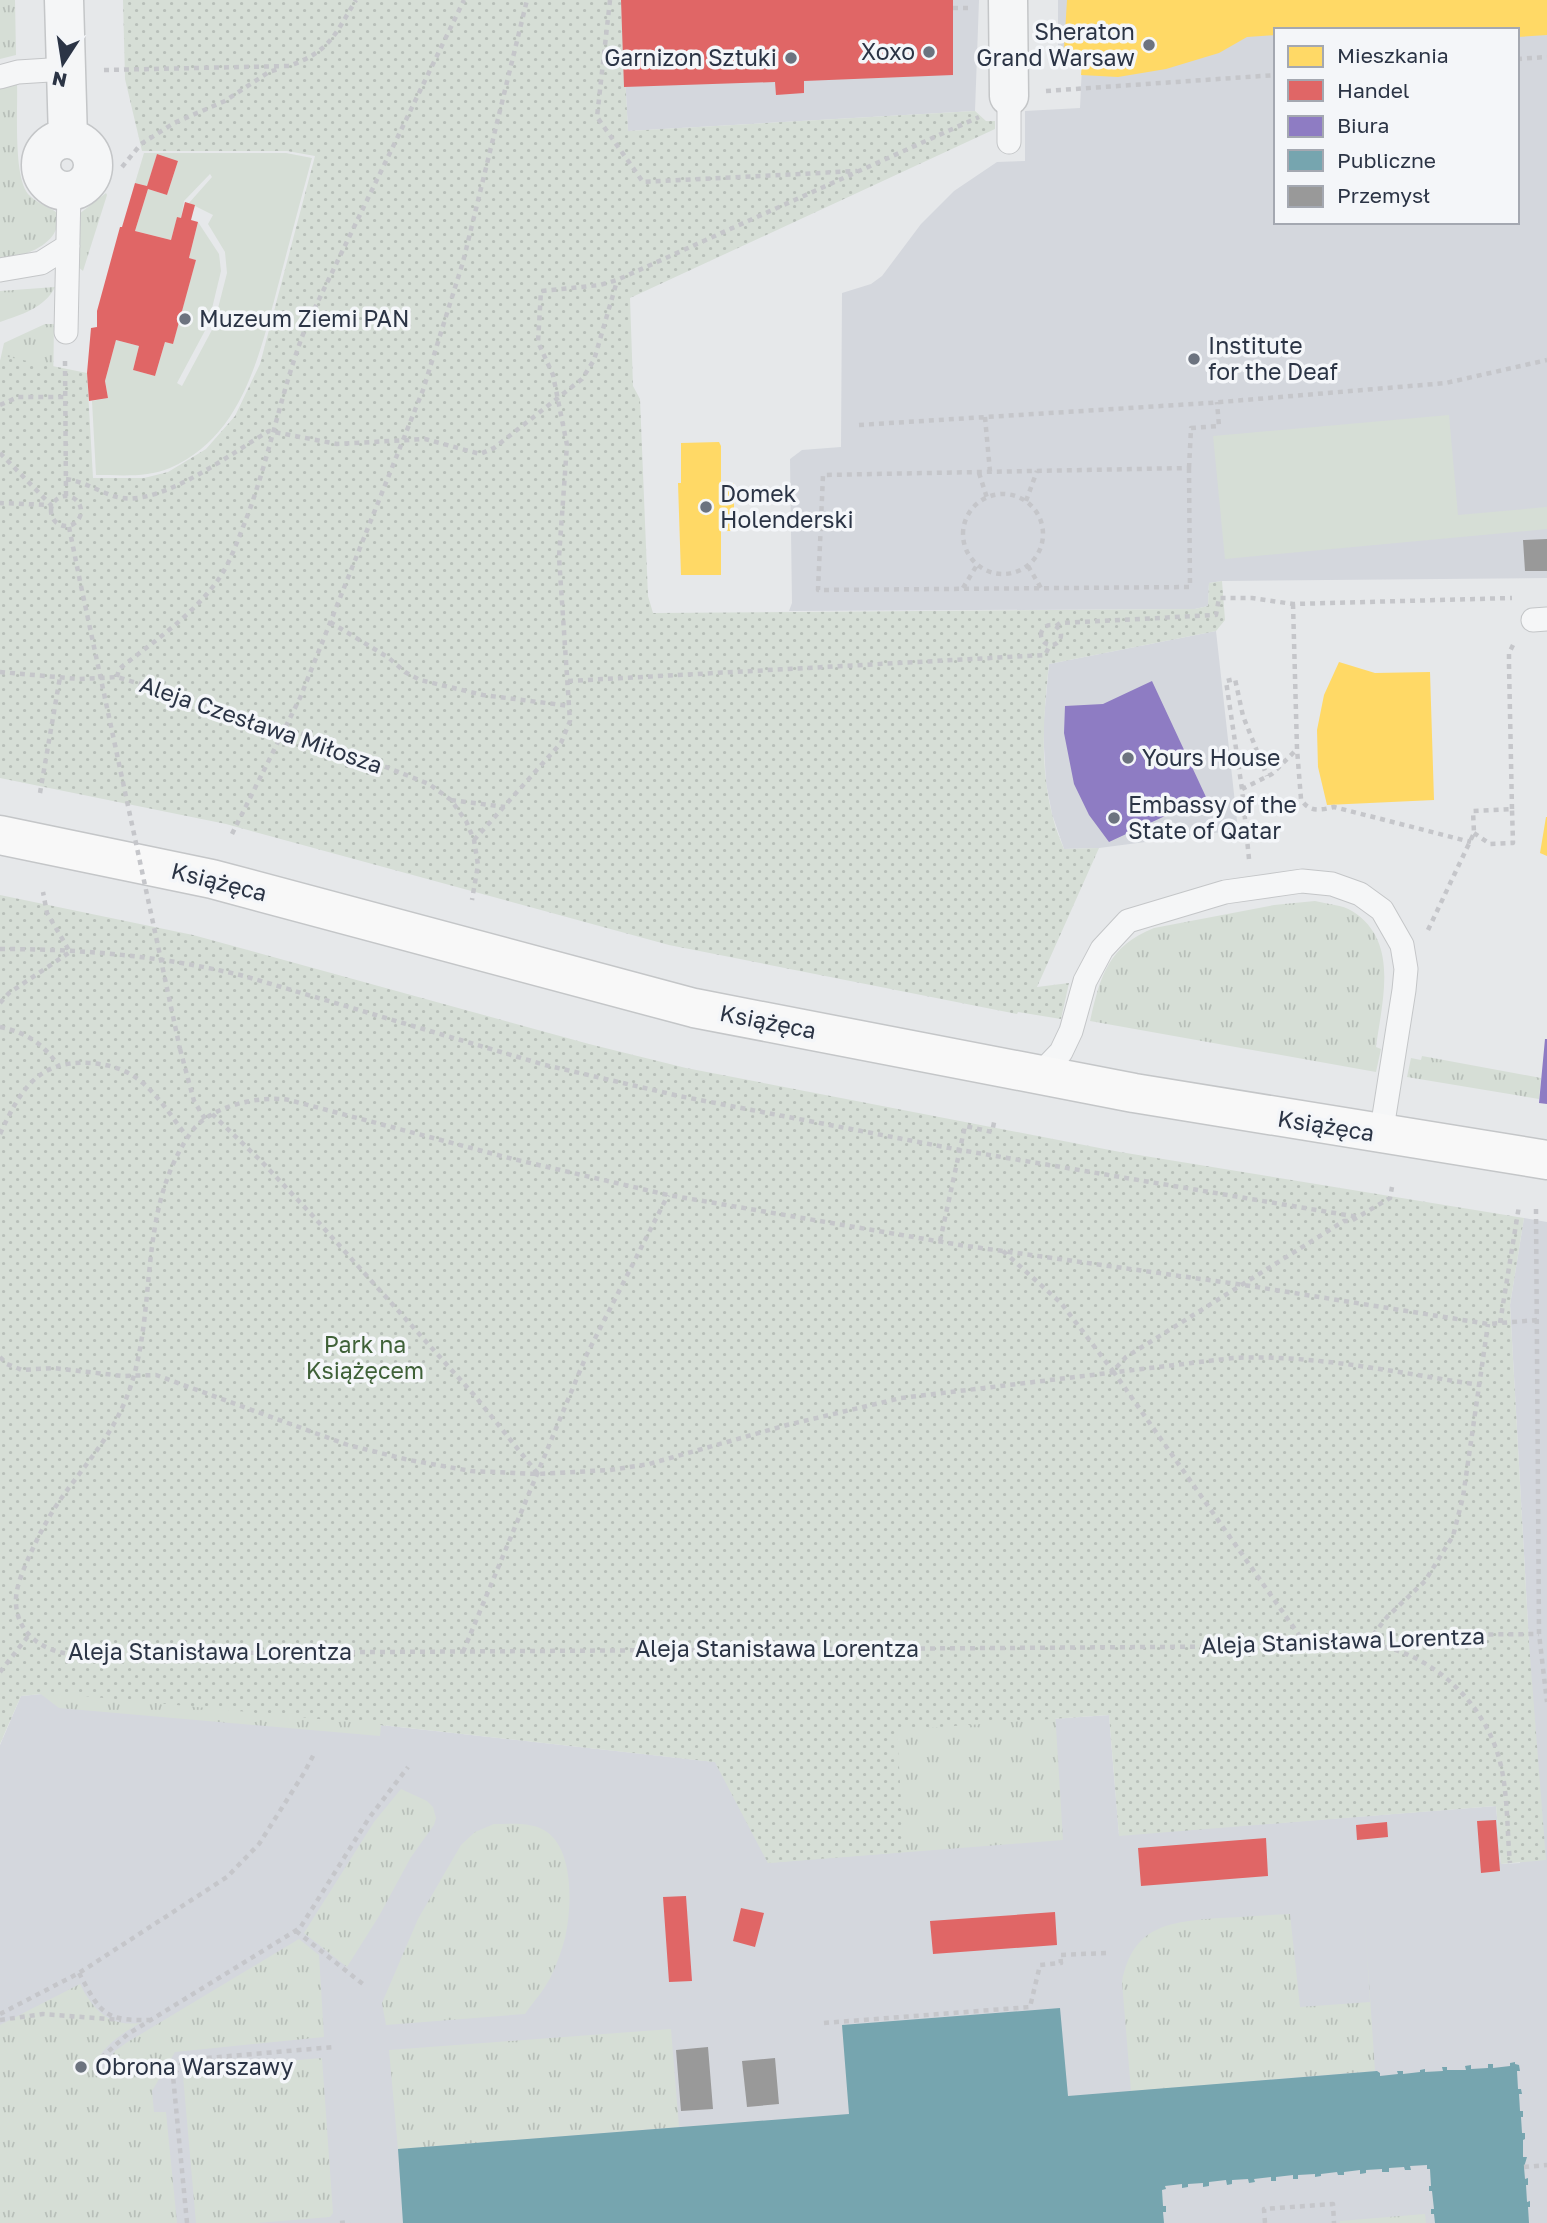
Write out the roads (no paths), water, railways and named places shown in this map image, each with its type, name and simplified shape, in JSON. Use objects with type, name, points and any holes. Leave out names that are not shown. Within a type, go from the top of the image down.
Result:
[{"type":"street","points":[[64,0],[68,139],[57,140],[48,146],[42,155],[40,166],[49,184],[59,190],[69,191]]},
{"type":"street","points":[[995,106],[1008,0]]},
{"type":"street","name":"Książęca","points":[[0,835],[212,879],[683,1005],[1039,1075],[1381,1135],[1547,1160]]},
{"type":"lane","points":[[0,77],[18,72],[66,69]]},
{"type":"lane","points":[[995,106],[1009,142]]},
{"type":"lane","points":[[65,332],[69,191]]},
{"type":"lane","points":[[0,270],[41,262],[68,246]]},
{"type":"lane","points":[[1039,1075],[1061,1052],[1071,1031],[1085,981],[1102,949],[1128,921],[1225,892],[1302,881],[1332,884],[1360,894],[1382,910],[1402,945],[1406,969],[1404,990],[1381,1135]]},
{"type":"place","name":"Sheraton Grand Warsaw","points":[[1149,45]]},
{"type":"place","name":"Xoxo","points":[[929,52]]},
{"type":"place","name":"Garnizon Sztuki","points":[[791,58]]},
{"type":"place","name":"Muzeum Ziemi PAN","points":[[185,319]]},
{"type":"place","name":"Institute for the Deaf","points":[[1194,359]]},
{"type":"place","name":"Domek Holenderski","points":[[706,507]]},
{"type":"place","name":"Yours House","points":[[1128,758]]},
{"type":"place","name":"Embassy of the State of Qatar","points":[[1114,818]]},
{"type":"place","name":"Obrona Warszawy","points":[[81,2067]]},
{"type":"park label","name":"Park na Książęcem","points":[[365,1358]]}]
